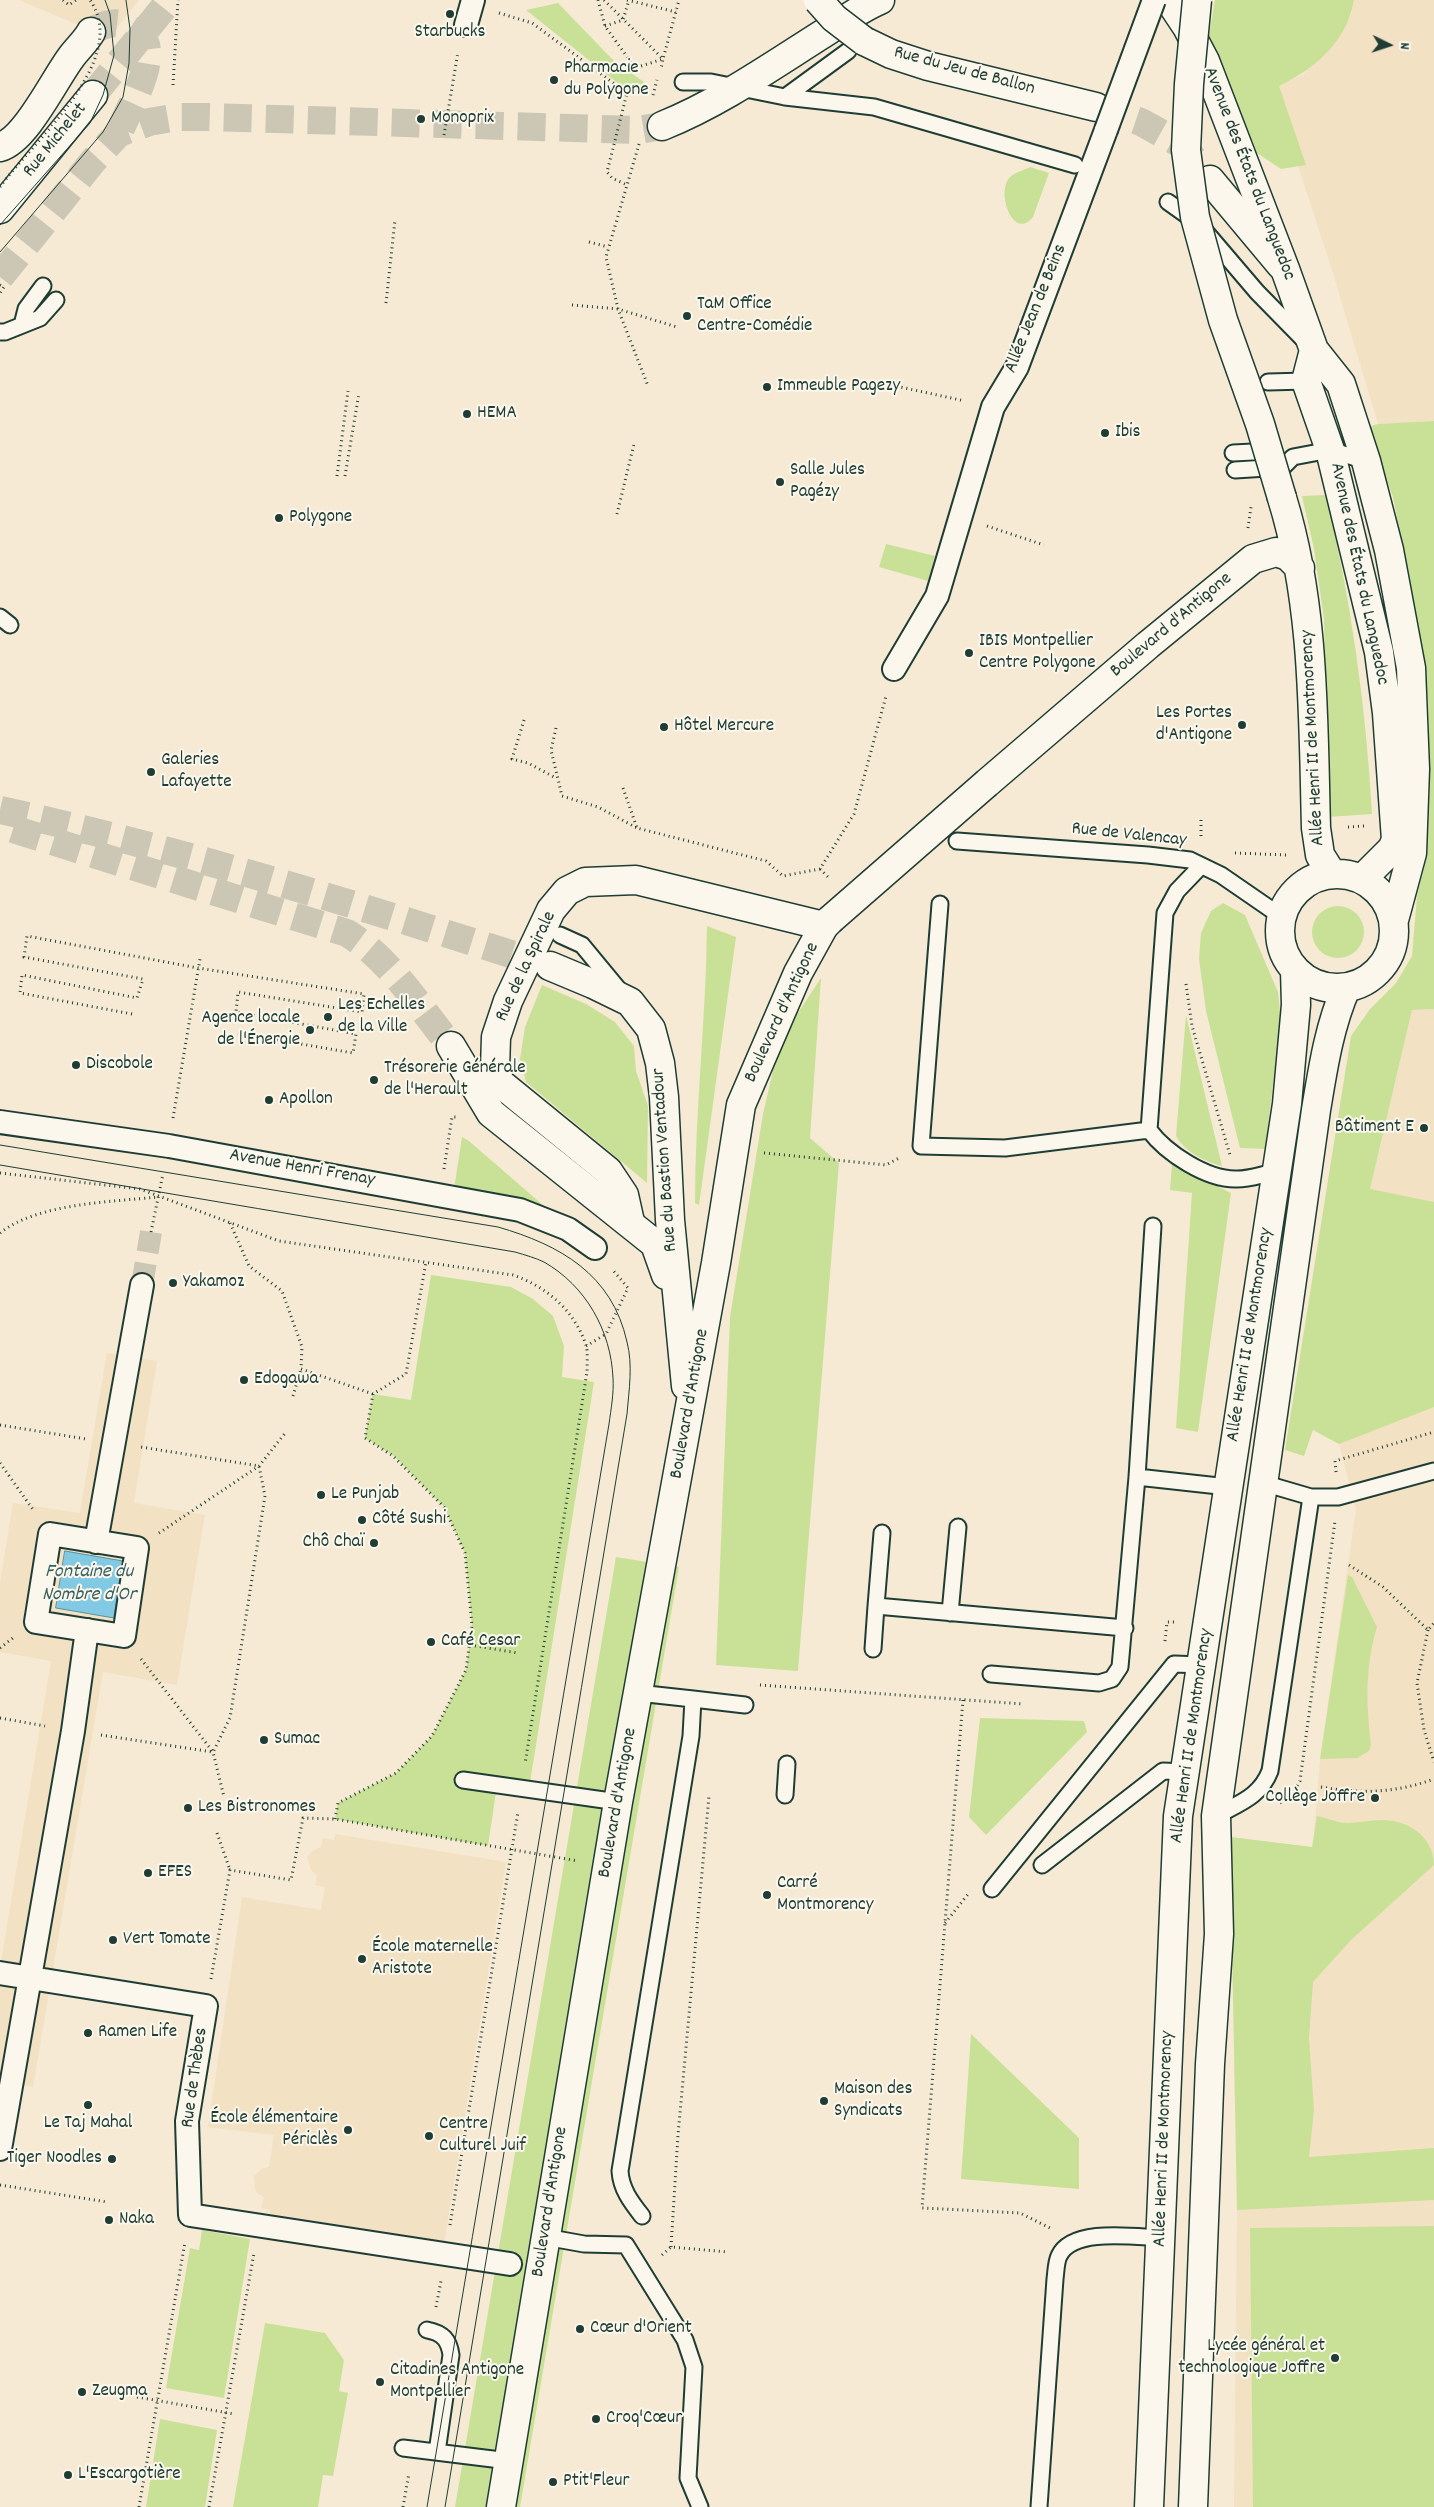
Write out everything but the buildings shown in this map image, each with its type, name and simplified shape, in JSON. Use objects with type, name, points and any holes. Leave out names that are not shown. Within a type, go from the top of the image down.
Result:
[{"type":"street","name":"Rue du Jeu de Ballon","points":[[818,0],[856,46],[891,54],[1101,119]]},
{"type":"street","points":[[651,123],[683,118],[742,87],[762,72],[880,0]]},
{"type":"street","points":[[1174,1],[1189,84],[1186,150],[1195,217],[1224,320],[1260,424],[1294,538],[1300,568]]},
{"type":"street","name":"Allée Jean de Beins","points":[[894,669],[938,596],[993,407],[1017,367],[1101,119],[1174,1]]},
{"type":"street","name":"Avenue des États du Languedoc","points":[[1174,1],[1205,61],[1314,350],[1341,384],[1366,461],[1389,550],[1407,639],[1411,676],[1415,769],[1412,853],[1394,920]]},
{"type":"street","points":[[0,146],[15,137],[34,115],[72,57],[92,32]]},
{"type":"street","name":"Rue Michelet","points":[[0,209],[93,95]]},
{"type":"street","points":[[1210,180],[1285,269]]},
{"type":"street","points":[[1306,381],[1314,350]]},
{"type":"street","name":"Avenue des États du Languedoc","points":[[1306,381],[1330,450],[1379,652],[1396,823],[1396,840],[1392,849],[1362,879]]},
{"type":"street","name":"Boulevard d'Antigone","points":[[501,2507],[618,1802],[690,1414],[741,1105],[798,973],[827,923],[1155,639],[1253,559],[1276,552],[1288,556],[1300,568]]},
{"type":"street","name":"Allée Henri II de Montmorency","points":[[1300,568],[1310,638],[1316,828],[1320,855],[1332,874]]},
{"type":"street","points":[[1332,874],[1362,879],[1376,889],[1388,903],[1394,920],[1392,946],[1380,969],[1359,984],[1346,988],[1318,985],[1295,970],[1285,954],[1280,936],[1282,917],[1289,900],[1302,886],[1332,874]]},
{"type":"street","name":"Rue de la Spirale","points":[[630,1222],[624,1194],[608,1170],[500,1084],[495,1069],[496,1038],[508,1001],[551,910],[567,891],[586,882],[636,880],[827,923]]},
{"type":"street","name":"Rue du Bastion Ventadour","points":[[550,966],[630,1002],[651,1029],[660,1063],[676,1304],[690,1414]]},
{"type":"street","name":"Allée Henri II de Montmorency","points":[[1149,2507],[1178,1826],[1287,1104],[1296,1006],[1295,970]]},
{"type":"street","name":"Allée Henri II de Montmorency","points":[[1193,2507],[1210,2064],[1219,1934],[1216,1816],[1326,1046],[1337,1009],[1346,988]]},
{"type":"street","points":[[451,1046],[491,1112],[655,1244],[676,1304]]},
{"type":"street","name":"Avenue Henri Frenay","points":[[0,1122],[169,1146],[520,1210],[568,1229],[595,1248]]},
{"type":"street","points":[[96,1542],[142,1285]]},
{"type":"street","points":[[50,1534],[137,1548],[124,1636],[36,1622],[50,1534]]},
{"type":"street","points":[[0,2149],[73,1731],[88,1630]]},
{"type":"street","name":"Rue de Thèbes","points":[[0,1973],[206,2006],[187,2121],[190,2215]]},
{"type":"street","points":[[190,2215],[510,2264]]},
{"type":"lane","points":[[784,97],[856,46]]},
{"type":"lane","points":[[683,82],[711,82],[784,97],[874,107],[1075,165]]},
{"type":"lane","points":[[1168,202],[1199,224],[1257,292],[1314,350]]},
{"type":"lane","points":[[22,325],[26,309],[43,286]]},
{"type":"lane","points":[[0,332],[40,318],[56,300]]},
{"type":"lane","points":[[1268,382],[1306,381]]},
{"type":"lane","points":[[1234,470],[1283,467],[1294,457],[1330,450],[1366,461]]},
{"type":"lane","points":[[1233,452],[1282,451],[1294,457]]},
{"type":"lane","name":"Rue de Valencay","points":[[957,841],[1148,855],[1190,860],[1221,875],[1282,917]]},
{"type":"lane","points":[[1201,866],[1178,891],[1166,912],[1149,1130],[1159,1143],[1186,1163],[1224,1179],[1238,1179],[1276,1172]]},
{"type":"lane","points":[[940,904],[921,1146],[1006,1148],[1149,1130]]},
{"type":"lane","points":[[560,935],[582,945],[630,1002]]},
{"type":"lane","points":[[991,1674],[1099,1683],[1112,1678],[1120,1667],[1125,1628],[1137,1477],[1154,1226]]},
{"type":"lane","points":[[1263,1483],[1311,1496],[1338,1497],[1434,1471]]},
{"type":"lane","points":[[1137,1477],[1228,1487]]},
{"type":"lane","points":[[1216,1816],[1255,1794],[1265,1785],[1270,1771],[1311,1496]]},
{"type":"lane","points":[[950,1613],[958,1527]]},
{"type":"lane","points":[[873,1648],[882,1533]]},
{"type":"lane","points":[[876,1606],[1125,1628]]},
{"type":"lane","points":[[992,1889],[1174,1664],[1202,1666]]},
{"type":"lane","points":[[638,1693],[745,1705]]},
{"type":"lane","points":[[642,2216],[620,2182],[620,2171],[691,1736],[694,1699]]},
{"type":"lane","points":[[785,1795],[787,1764]]},
{"type":"lane","points":[[1042,1865],[1164,1771],[1185,1772]]},
{"type":"lane","points":[[463,1780],[618,1802]]},
{"type":"lane","points":[[1039,2507],[1055,2279],[1060,2255],[1075,2241],[1103,2235],[1161,2238]]},
{"type":"lane","points":[[545,2237],[584,2244],[626,2245],[685,2340],[694,2367],[688,2478],[700,2507]]},
{"type":"lane","points":[[430,2330],[444,2336],[449,2343],[451,2355],[436,2452]]},
{"type":"lane","points":[[408,2448],[509,2461]]},
{"type":"path","points":[[63,0],[69,5],[76,0]]},
{"type":"path","points":[[0,187],[59,118],[92,67],[99,38],[98,20],[90,0]]},
{"type":"path","points":[[173,86],[178,0]]},
{"type":"path","points":[[598,0],[605,26],[635,68],[664,59]]},
{"type":"path","points":[[604,0],[664,59]]},
{"type":"path","points":[[623,20],[628,0],[676,12]]},
{"type":"path","points":[[648,386],[618,309],[606,256],[627,185],[651,123],[664,59],[679,0]]},
{"type":"path","points":[[470,10],[532,24],[627,93],[607,172],[612,178],[627,185]]},
{"type":"path","points":[[605,26],[623,20]]},
{"type":"path","points":[[444,134],[459,51]]},
{"type":"path","points":[[386,303],[395,220]]},
{"type":"path","points":[[589,242],[608,248]]},
{"type":"path","points":[[0,285],[4,288],[0,293]]},
{"type":"path","points":[[572,305],[618,309],[677,327]]},
{"type":"path","points":[[877,382],[993,407]]},
{"type":"path","points":[[337,476],[348,391]]},
{"type":"path","points":[[346,476],[359,393]]},
{"type":"path","points":[[617,514],[634,444]]},
{"type":"path","points":[[986,525],[1042,544]]},
{"type":"path","points":[[556,728],[551,750],[556,778],[562,796],[598,807],[637,828],[766,861],[783,876],[820,869],[854,814],[882,709]]},
{"type":"path","points":[[524,720],[512,759],[528,763],[556,778]]},
{"type":"path","points":[[623,788],[637,828]]},
{"type":"path","points":[[1201,820],[1201,837],[1209,841]]},
{"type":"path","points":[[1226,849],[1234,853]]},
{"type":"path","points":[[820,869],[828,876]]},
{"type":"path","points":[[132,1014],[20,993],[22,975],[137,998],[143,979],[24,958],[27,936],[198,968],[364,994],[362,1012],[238,992],[236,1012],[356,1034],[353,1053],[238,1033]]},
{"type":"path","points":[[191,1016],[200,959]]},
{"type":"path","points":[[440,1194],[452,1117]]},
{"type":"path","points":[[734,1150],[886,1165],[921,1146]]},
{"type":"path","points":[[0,1174],[140,1189],[279,1241],[513,1275],[530,1281],[556,1299],[569,1314],[586,1346],[587,1372],[584,1399],[512,1850],[445,2254],[430,2330]]},
{"type":"path","points":[[0,1233],[8,1227],[57,1208],[159,1197]]},
{"type":"path","points":[[230,1223],[249,1266],[282,1291],[302,1347],[301,1368],[293,1396]]},
{"type":"path","points":[[586,1346],[606,1334],[628,1288],[595,1248]]},
{"type":"path","points":[[336,1819],[338,1803],[396,1773],[432,1736],[466,1670],[472,1625],[465,1553],[444,1507],[394,1456],[365,1438],[373,1394],[406,1374],[426,1262]]},
{"type":"path","points":[[301,1368],[373,1394]]},
{"type":"path","points":[[137,1548],[259,1466],[286,1432]]},
{"type":"path","points":[[1335,1460],[1434,1432]]},
{"type":"path","points":[[0,1463],[50,1534]]},
{"type":"path","points":[[213,1752],[230,1718],[232,1709],[265,1496],[259,1466]]},
{"type":"path","points":[[1349,1565],[1383,1587],[1428,1630]]},
{"type":"path","points":[[1434,1623],[1428,1630],[1416,1682],[1424,1730],[1434,1762]]},
{"type":"path","points":[[124,1636],[213,1752],[224,1797]]},
{"type":"path","points":[[470,1645],[518,1653]]},
{"type":"path","points":[[755,1684],[900,1696]]},
{"type":"path","points":[[963,1700],[922,2208],[1020,2214],[1075,2241]]},
{"type":"path","points":[[0,1718],[213,1752]]},
{"type":"path","points":[[1321,1787],[1345,1792],[1370,1792],[1399,1789],[1434,1779]]},
{"type":"path","points":[[671,2247],[678,2135],[709,1789]]},
{"type":"path","points":[[230,1870],[291,1880],[303,1818],[336,1819],[579,1861]]},
{"type":"path","points":[[206,2006],[230,1870],[217,1833]]},
{"type":"path","points":[[0,2185],[107,2202]]},
{"type":"path","points":[[139,2507],[190,2215]]},
{"type":"path","points":[[209,2507],[258,2226]]},
{"type":"path","points":[[683,2247],[728,2252]]},
{"type":"path","points":[[137,2397],[234,2414]]},
{"type":"path","points":[[403,2507],[408,2448]]},
{"type":"shaded area","points":[[19,0],[139,0],[109,38]]},
{"type":"shaded area","points":[[1354,0],[1434,0],[1434,421],[1378,424],[1332,270],[1273,89],[1304,74],[1351,15]]},
{"type":"shaded area","points":[[1434,1009],[1434,2507],[1234,2507],[1237,2210],[1230,1837],[1313,1847],[1320,1759],[1356,1509],[1339,1444],[1313,1430],[1412,1010]]},
{"type":"shaded area","points":[[107,1353],[157,1361],[134,1503],[205,1515],[177,1685],[103,1672],[33,2087],[0,2082],[0,1967],[51,1661],[0,1652],[0,1582],[13,1503],[80,1513]]},
{"type":"shaded area","points":[[335,1834],[506,1862],[444,2244],[270,2216],[270,2210],[261,2208],[264,2197],[257,2193],[254,2176],[261,2169],[269,2167],[274,2135],[208,2127],[242,1897],[321,1910],[325,1887],[315,1885],[317,1875],[311,1870],[307,1857],[312,1851],[321,1847],[323,1838],[334,1840]]},
{"type":"green space","points":[[1215,0],[1354,0],[1350,15],[1337,41],[1317,62],[1279,86],[1306,165],[1281,169],[1257,153],[1209,35]]},
{"type":"green space","points":[[558,3],[614,61],[644,82],[641,94],[629,92],[526,10]]},
{"type":"green space","points":[[1030,167],[1049,173],[1033,217],[1026,223],[1019,223],[1009,213],[1005,195],[1006,186],[1011,176]]},
{"type":"green space","points":[[1434,421],[1434,1009],[1412,1010],[1370,1189],[1434,1202],[1434,1407],[1339,1444],[1313,1430],[1304,1456],[1285,1450],[1351,1036],[1370,1009],[1396,983],[1412,956],[1417,896],[1427,856],[1430,781],[1428,698],[1419,629],[1393,497],[1367,427],[1378,424]]},
{"type":"green space","points":[[1326,495],[1343,574],[1356,653],[1366,733],[1372,814],[1328,817],[1324,619],[1314,549],[1302,496]]},
{"type":"green space","points":[[886,544],[935,556],[928,581],[879,567]]},
{"type":"green space","points":[[1223,903],[1245,915],[1278,992],[1281,1021],[1265,1149],[1240,1148],[1206,1011],[1199,959],[1201,933],[1211,911]]},
{"type":"green space","points":[[1338,906],[1348,908],[1356,914],[1362,922],[1364,932],[1362,942],[1356,950],[1348,956],[1338,958],[1328,956],[1320,950],[1314,942],[1312,932],[1314,922],[1320,914],[1328,908]]},
{"type":"green space","points":[[707,926],[736,937],[699,1205],[695,1203],[695,1168]]},
{"type":"green space","points":[[821,978],[810,1138],[839,1163],[798,1671],[716,1665],[730,1317],[763,1114],[780,1040]]},
{"type":"green space","points":[[542,985],[586,1004],[615,1022],[634,1046],[636,1071],[648,1106],[647,1183],[526,1082],[520,1059],[525,1027]]},
{"type":"green space","points":[[1186,1015],[1222,1166],[1196,1155],[1184,1146],[1176,1136]]},
{"type":"green space","points":[[462,1137],[469,1141],[551,1212],[454,1189]]},
{"type":"green space","points":[[1172,1164],[1231,1193],[1198,1432],[1176,1428],[1192,1193],[1170,1190]]},
{"type":"green space","points":[[431,1275],[511,1287],[533,1299],[553,1316],[564,1346],[562,1377],[594,1382],[529,1789],[497,1785],[488,1846],[335,1819],[338,1803],[396,1773],[432,1736],[466,1670],[472,1625],[465,1553],[444,1507],[394,1456],[365,1438],[373,1394],[411,1400]]},
{"type":"green space","points":[[616,1557],[679,1567],[520,2507],[455,2507]]},
{"type":"green space","points":[[1348,1575],[1352,1577],[1377,1627],[1370,1657],[1368,1686],[1371,1745],[1369,1751],[1357,1758],[1320,1759]]},
{"type":"green space","points":[[980,1718],[1084,1721],[1087,1732],[986,1835],[969,1817]]},
{"type":"green space","points":[[1317,1816],[1344,1823],[1382,1820],[1401,1823],[1418,1832],[1424,1838],[1430,1846],[1434,1865],[1351,1940],[1313,1982],[1309,2038],[1314,2110],[1309,2157],[1434,2148],[1434,2200],[1237,2210],[1230,1837],[1312,1847]]},
{"type":"green space","points":[[971,2034],[1079,2138],[1079,2189],[961,2179]]},
{"type":"green space","name":"Lycée général et technologique Joffre","points":[[1434,2226],[1434,2507],[1253,2507],[1250,2228]]},
{"type":"green space","points":[[202,2230],[250,2239],[224,2398],[166,2388],[190,2248],[199,2250]]},
{"type":"green space","points":[[265,2323],[325,2333],[344,2360],[339,2391],[348,2393],[333,2476],[323,2475],[318,2507],[233,2507]]},
{"type":"green space","points":[[160,2419],[217,2430],[205,2507],[146,2507]]},
{"type":"water","name":"Fontaine du Nombre d'Or","points":[[65,1551],[123,1561],[114,1618],[56,1608]]},
{"type":"tunnel","points":[[93,95],[170,0]]},
{"type":"tunnel","points":[[91,32],[104,25],[118,23],[132,30],[145,42],[147,52],[144,75],[119,133]]},
{"type":"tunnel","points":[[1096,107],[1141,122],[1184,146],[1198,165]]},
{"type":"tunnel","points":[[0,277],[93,161],[119,133],[149,122],[178,117],[208,117],[638,130],[662,126]]},
{"type":"tunnel","points":[[0,810],[139,843],[208,862],[345,902],[549,966]]},
{"type":"tunnel","points":[[13,829],[347,933],[363,944],[391,970],[451,1046]]},
{"type":"tunnel","points":[[142,1285],[151,1232]]},
{"type":"tram line","points":[[0,225],[90,123],[103,95],[114,55],[110,14],[105,0]]},
{"type":"tram line","points":[[0,252],[103,132],[123,97],[129,63],[130,29],[126,0]]},
{"type":"tram line","points":[[0,1145],[498,1227],[542,1243],[562,1253],[580,1266],[596,1280],[620,1318],[630,1360],[627,1414],[445,2507]]},
{"type":"tram line","points":[[0,1165],[515,1252],[544,1262],[572,1284],[594,1311],[607,1343],[613,1384],[609,1424],[427,2507]]},
{"type":"place","name":"Starbucks","points":[[450,14]]},
{"type":"place","name":"Pharmacie du Polygone","points":[[554,80]]},
{"type":"place","name":"Monoprix","points":[[421,119]]},
{"type":"place","name":"TaM Office Centre-Comédie","points":[[687,316]]},
{"type":"place","name":"Immeuble Pagezy","points":[[767,387]]},
{"type":"place","name":"HEMA","points":[[467,414]]},
{"type":"place","name":"Ibis","points":[[1105,433]]},
{"type":"place","name":"Salle Jules Pagézy","points":[[780,482]]},
{"type":"place","name":"Polygone","points":[[279,518]]},
{"type":"place","name":"IBIS Montpellier Centre Polygone","points":[[969,653]]},
{"type":"place","name":"Les Portes d'Antigone","points":[[1242,725]]},
{"type":"place","name":"Hôtel Mercure","points":[[664,727]]},
{"type":"place","name":"Galeries Lafayette","points":[[151,772]]},
{"type":"place","name":"Les Echelles de la Ville","points":[[328,1017]]},
{"type":"place","name":"Agence locale de l'Énergie","points":[[310,1030]]},
{"type":"place","name":"Discobole","points":[[76,1065]]},
{"type":"place","name":"Trésorerie Générale de l'Herault","points":[[374,1080]]},
{"type":"place","name":"Apollon","points":[[269,1100]]},
{"type":"place","name":"Bâtiment E","points":[[1424,1128]]},
{"type":"place","name":"Yakamoz","points":[[173,1283]]},
{"type":"place","name":"Edogawa","points":[[244,1380]]},
{"type":"place","name":"Le Punjab","points":[[321,1495]]},
{"type":"place","name":"Côté Sushi","points":[[362,1520]]},
{"type":"place","name":"Chô Chaï","points":[[374,1543]]},
{"type":"place","name":"Café Cesar","points":[[431,1642]]},
{"type":"place","name":"Sumac","points":[[264,1740]]},
{"type":"place","name":"Collège Joffre","points":[[1375,1798]]},
{"type":"place","name":"Les Bistronomes","points":[[188,1808]]},
{"type":"place","name":"EFES","points":[[148,1873]]},
{"type":"place","name":"Carré Montmorency","points":[[767,1895]]},
{"type":"place","name":"Vert Tomate","points":[[113,1940]]},
{"type":"place","name":"École maternelle Aristote","points":[[362,1959]]},
{"type":"place","name":"Ramen Life","points":[[88,2033]]},
{"type":"place","name":"Maison des Syndicats","points":[[824,2101]]},
{"type":"place","name":"Le Taj Mahal","points":[[88,2105]]},
{"type":"place","name":"École élémentaire Périclès","points":[[348,2130]]},
{"type":"place","name":"Centre Culturel Juif","points":[[429,2136]]},
{"type":"place","name":"Tiger Noodles","points":[[112,2159]]},
{"type":"place","name":"Naka","points":[[109,2220]]},
{"type":"place","name":"Cœur d'Orient","points":[[580,2329]]},
{"type":"place","name":"Lycée général et technologique Joffre","points":[[1335,2358]]},
{"type":"place","name":"Citadines Antigone Montpellier","points":[[380,2382]]},
{"type":"place","name":"Zeugma","points":[[82,2392]]},
{"type":"place","name":"Croq'Cœur","points":[[596,2419]]},
{"type":"place","name":"L'Escargotière","points":[[68,2475]]},
{"type":"place","name":"Ptit'Fleur","points":[[553,2482]]}]
